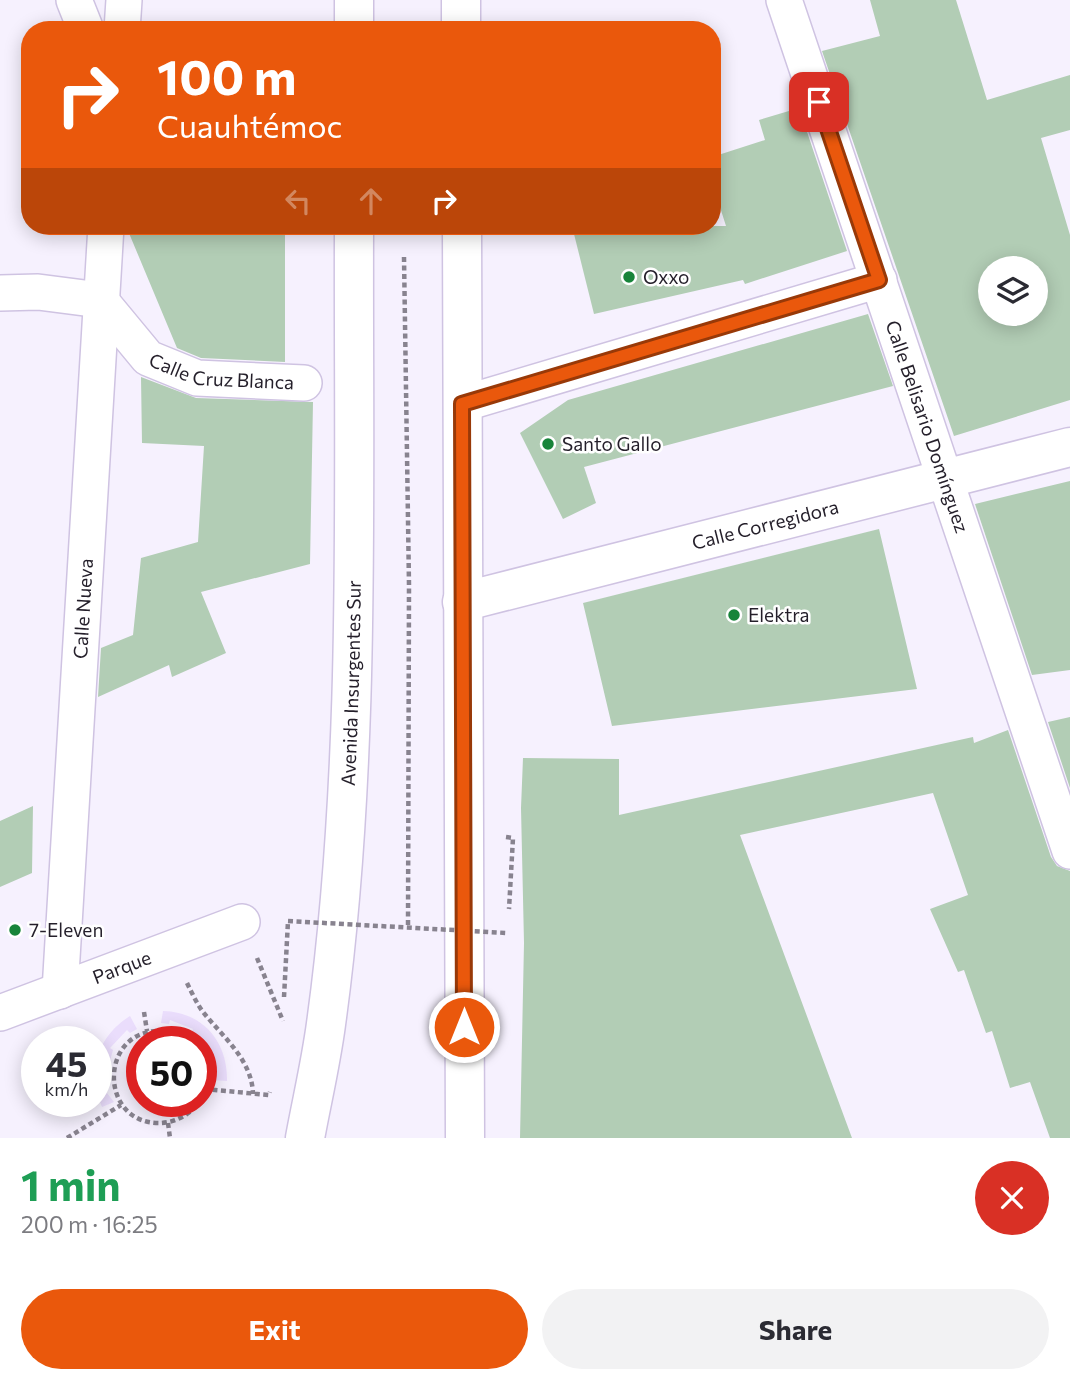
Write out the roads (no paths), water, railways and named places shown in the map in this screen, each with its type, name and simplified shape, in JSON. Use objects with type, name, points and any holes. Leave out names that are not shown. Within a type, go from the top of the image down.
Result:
[{"type":"main road","points":[[354,0],[354,21]]},
{"type":"main road","points":[[461,0],[461,21]]},
{"type":"main road","name":"Avenida Insurgentes Sur","points":[[304,1138],[326,1024],[345,830],[351,607],[354,235]]},
{"type":"main road","points":[[462,235],[465,1138]]},
{"type":"main road","name":"Calle Corregidora","points":[[462,602],[1070,447]]},
{"type":"street","points":[[74,0],[82,21]]},
{"type":"street","points":[[123,21],[124,0]]},
{"type":"street","name":"Calle Belisario Domínguez","points":[[784,0],[879,280],[943,480],[1070,851]]},
{"type":"street","name":"Calle Nueva","points":[[60,992],[105,235]]},
{"type":"street","points":[[462,404],[879,280]]},
{"type":"street","points":[[0,293],[38,292],[100,300]]},
{"type":"street","name":"Calle Cruz Blanca","points":[[100,300],[148,358],[197,378],[304,383]]},
{"type":"street","name":"Parque","points":[[0,1013],[242,922]]},
{"type":"place","name":"Oxxo","points":[[629,277]]},
{"type":"place","name":"Santo Gallo","points":[[548,444]]},
{"type":"place","name":"Elektra","points":[[734,615]]},
{"type":"place","name":"7-Eleven","points":[[15,930]]}]
